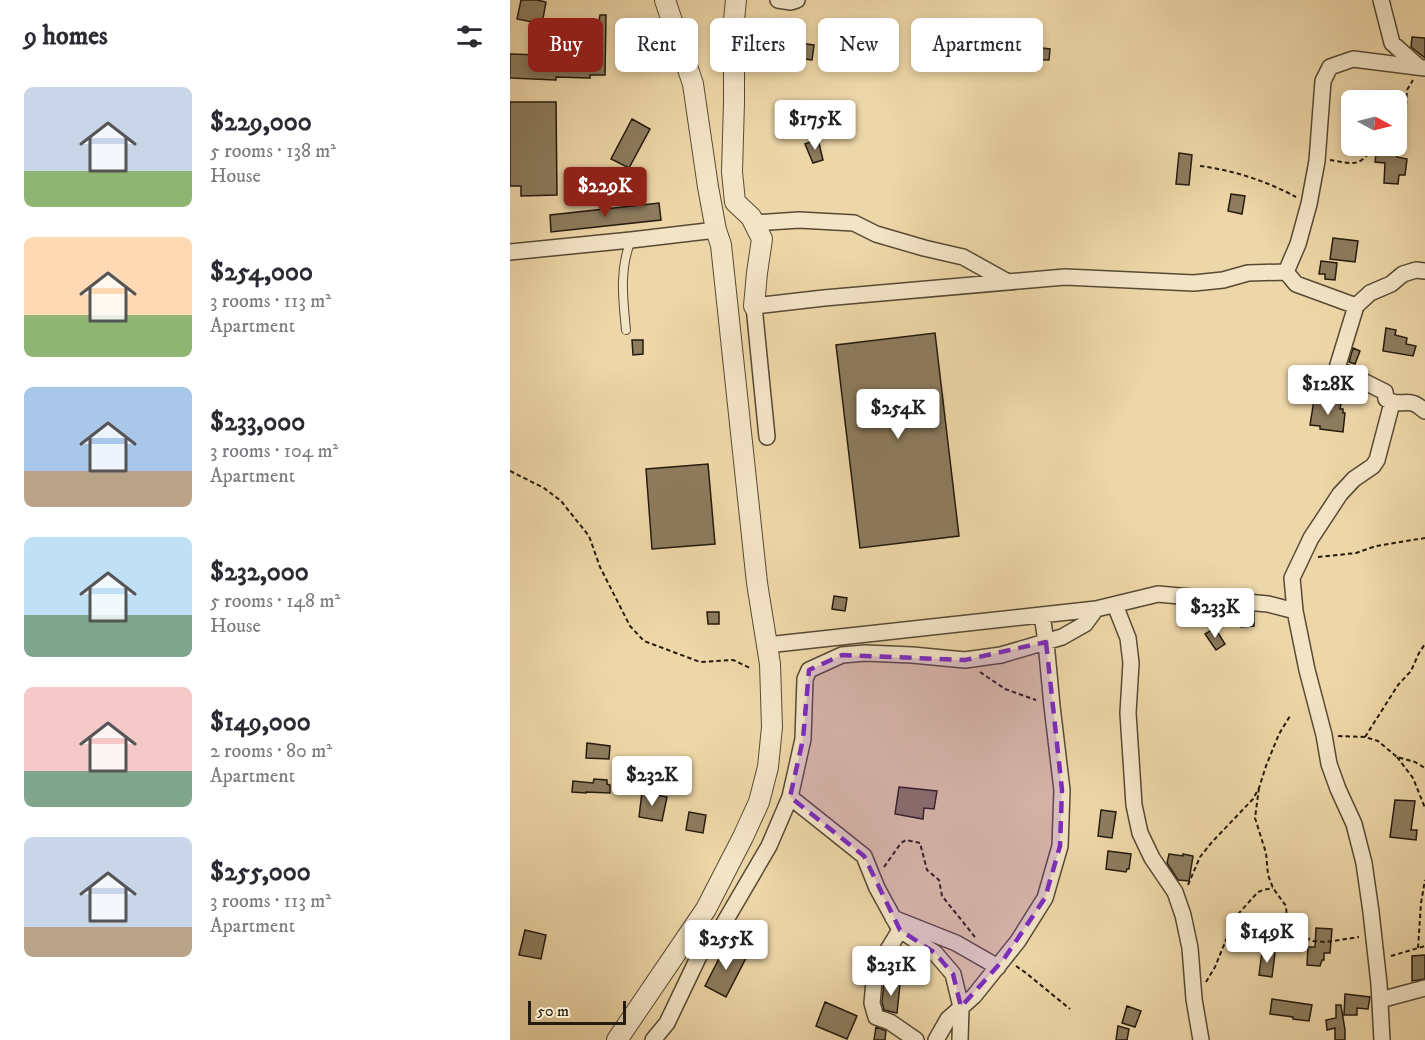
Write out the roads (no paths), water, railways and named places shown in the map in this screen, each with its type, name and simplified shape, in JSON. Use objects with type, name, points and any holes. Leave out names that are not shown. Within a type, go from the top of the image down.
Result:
[{"type":"street","points":[[617,1040],[706,909],[743,837],[759,802],[768,766],[772,727],[770,664],[757,583],[721,245],[716,230],[693,84],[664,0]]},
{"type":"street","points":[[736,0],[732,172],[735,202],[751,217],[762,239],[754,306],[766,437]]},
{"type":"street","points":[[778,0],[791,2],[797,0]]},
{"type":"street","points":[[1381,0],[1392,43],[1422,68]]},
{"type":"street","points":[[1286,272],[1298,244],[1309,204],[1317,161],[1323,81],[1330,68],[1353,59],[1422,68]]},
{"type":"street","points":[[753,223],[799,220],[854,223],[876,234],[963,257],[1008,282]]},
{"type":"street","points":[[510,252],[716,230]]},
{"type":"street","points":[[1425,271],[1416,270],[1403,274],[1391,284],[1370,293],[1356,306],[1337,368],[1385,392],[1386,399],[1392,402],[1403,404],[1409,402],[1425,411]]},
{"type":"street","points":[[754,306],[1065,277],[1194,283],[1223,280],[1248,273],[1286,272]]},
{"type":"street","points":[[1286,272],[1296,284],[1356,306]]},
{"type":"street","points":[[1383,1040],[1377,961],[1364,863],[1354,824],[1329,764],[1295,611],[1292,578],[1311,538],[1340,494],[1377,460],[1392,402]]},
{"type":"street","points":[[767,645],[1096,609],[1158,594],[1268,604],[1295,611]]},
{"type":"street","points":[[1115,605],[1128,638],[1131,663],[1128,713],[1136,815],[1140,833],[1152,858],[1175,892],[1181,909],[1190,948],[1194,999],[1201,1040]]},
{"type":"street","points":[[653,1040],[667,1023],[699,956],[717,935],[769,846],[790,797],[803,739],[805,679],[809,670],[842,655],[865,653],[965,660],[1001,654],[1062,637],[1085,624],[1096,609]]},
{"type":"street","points":[[936,1040],[948,1019],[974,996],[1018,941],[1045,898],[1060,846],[1062,790],[1042,615]]},
{"type":"street","points":[[790,797],[864,856],[877,888],[897,924],[935,953],[953,974],[961,1007],[960,1040]]},
{"type":"street","points":[[897,924],[956,943],[1001,963]]},
{"type":"street","points":[[897,924],[875,971],[872,1003],[876,1017],[890,1022],[916,1040]]},
{"type":"street","points":[[1380,1000],[1425,988]]},
{"type":"lane","points":[[626,330],[622,284],[626,253],[632,240]]}]
